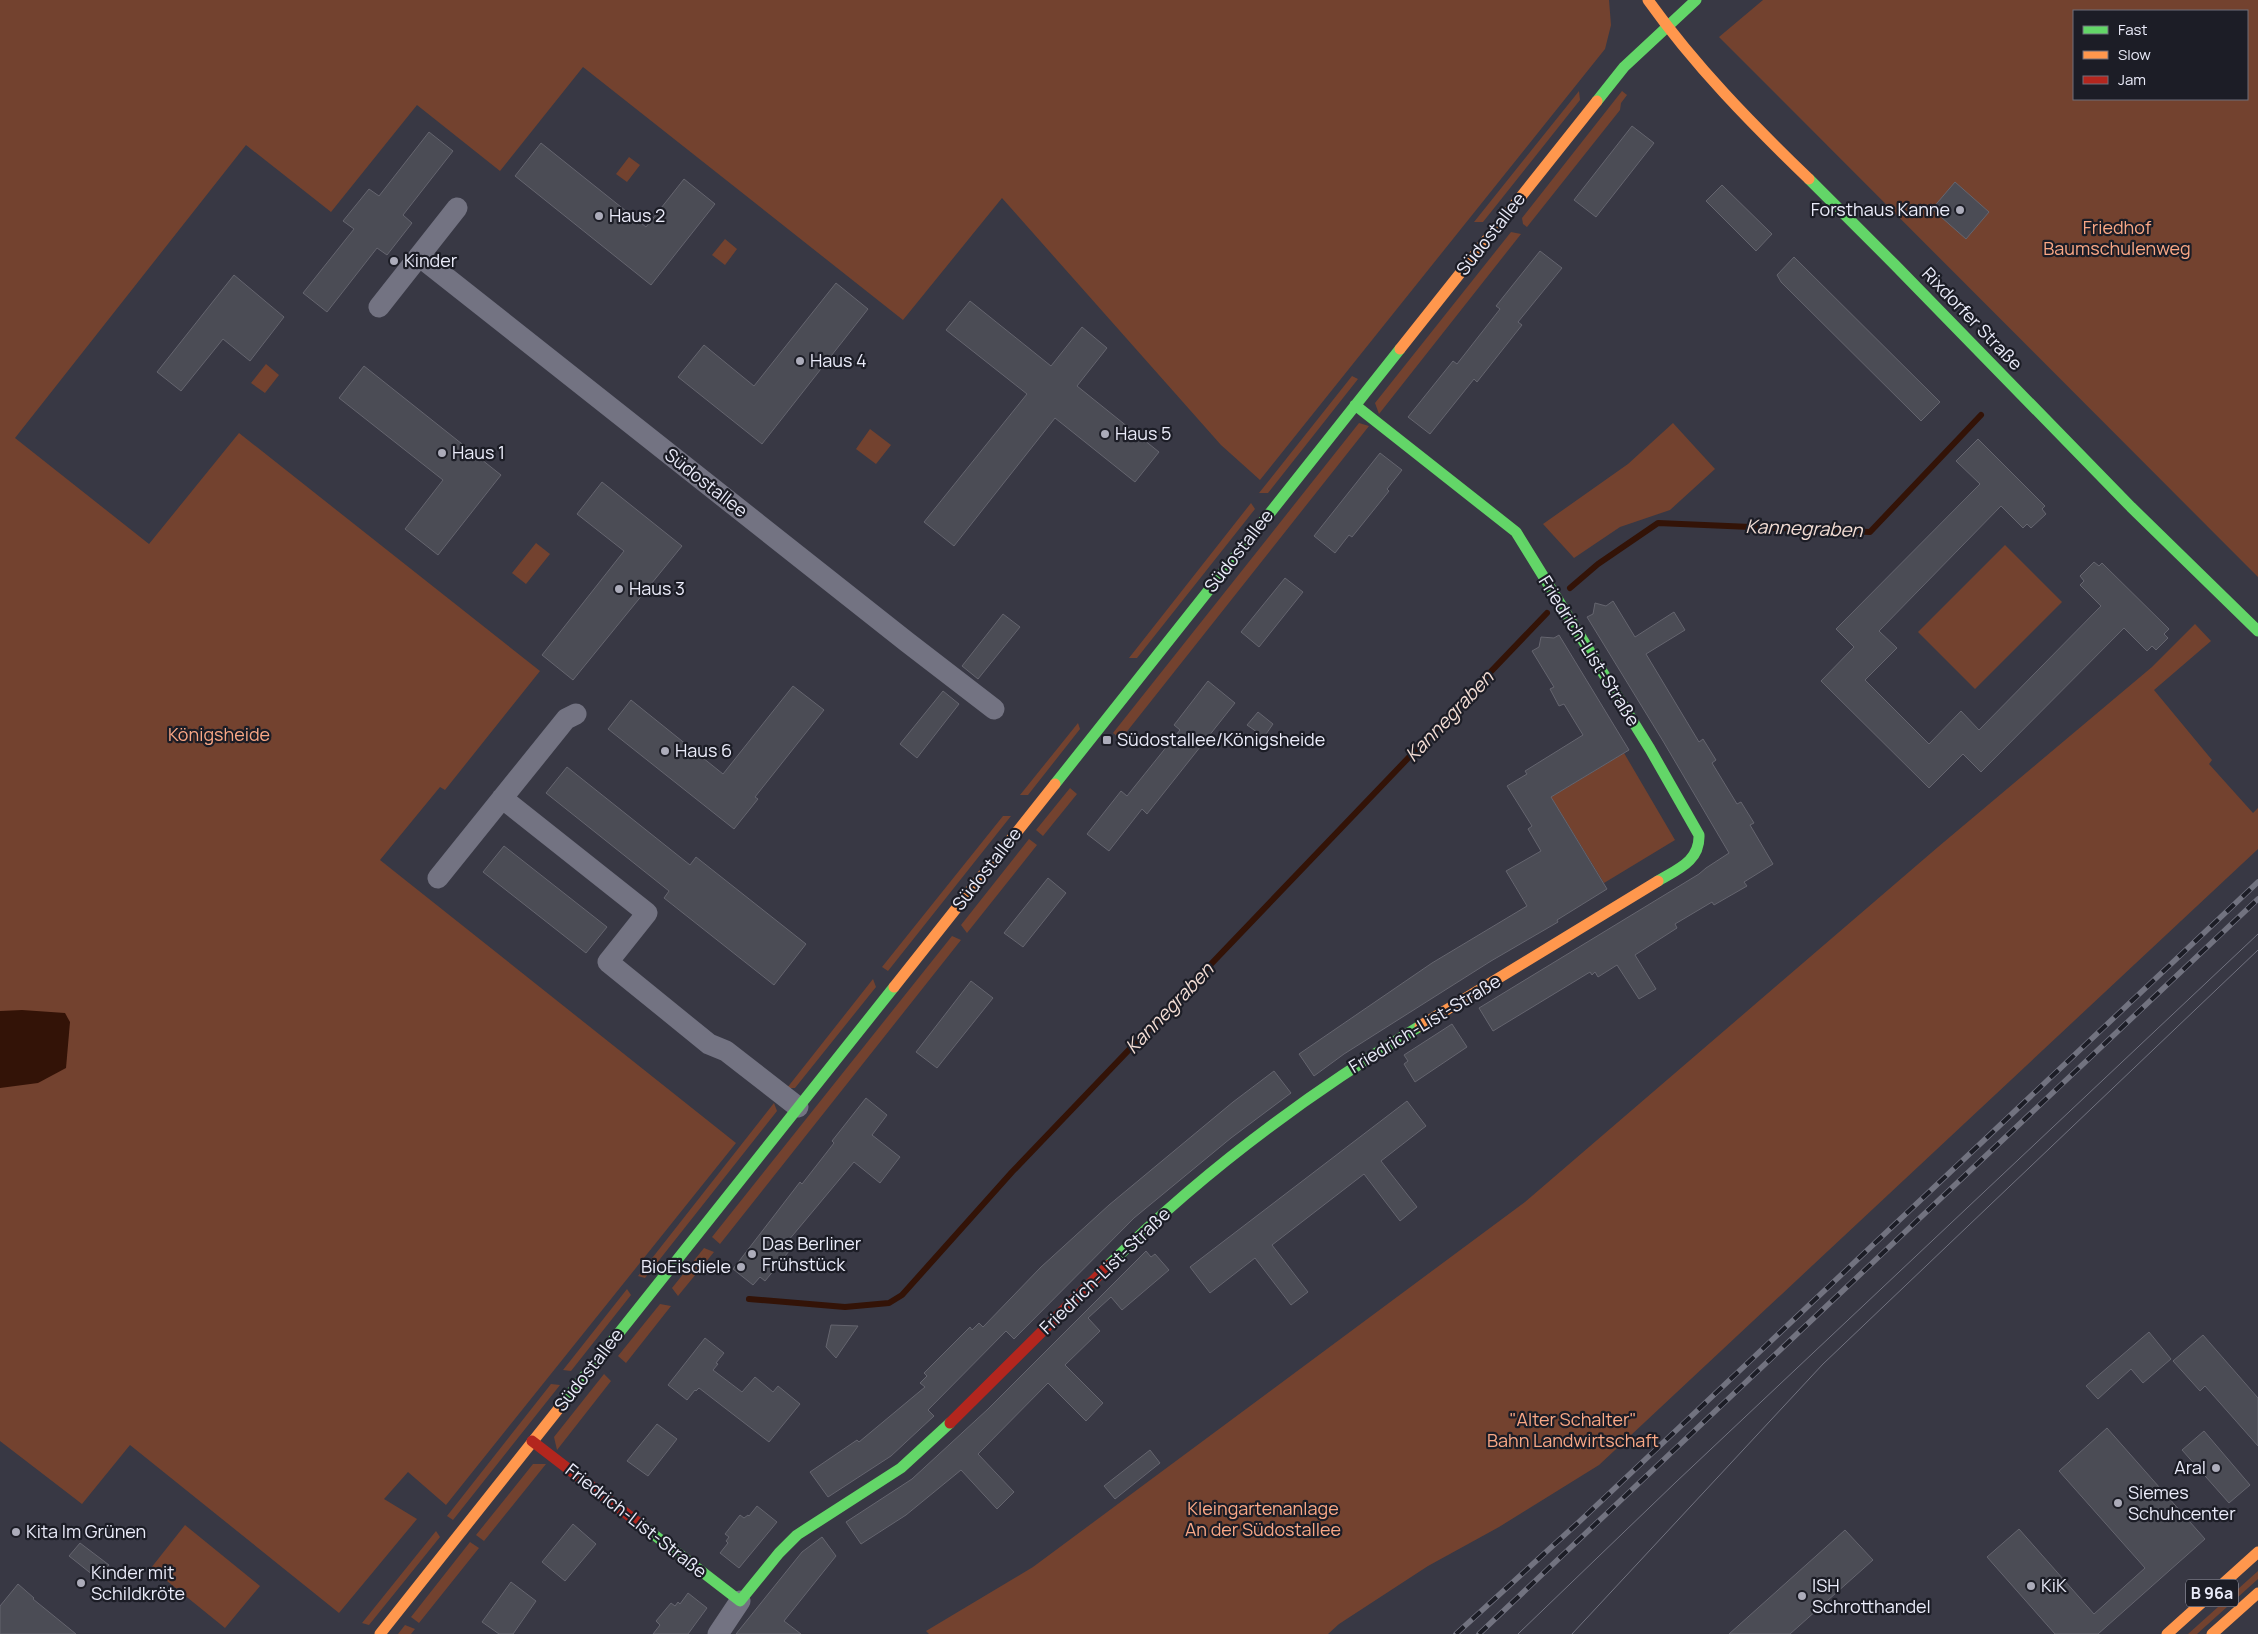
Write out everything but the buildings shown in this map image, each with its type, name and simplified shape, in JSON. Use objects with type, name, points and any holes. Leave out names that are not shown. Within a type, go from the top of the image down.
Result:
[{"type":"street","points":[[1648,0],[1666,27]]},
{"type":"street","name":"Südostallee","points":[[380,1634],[1624,68],[1696,0]]},
{"type":"street","name":"Rixdorfer Straße","points":[[1666,27],[1708,77],[1770,142],[1864,233],[2114,491],[2258,631]]},
{"type":"street","points":[[379,307],[457,208]]},
{"type":"street","name":"Südostallee","points":[[419,256],[892,630],[994,708]]},
{"type":"street","name":"Friedrich-List-Straße","points":[[718,1634],[740,1601],[779,1553],[797,1535],[901,1468],[977,1398],[1144,1230],[1241,1150],[1352,1068],[1628,901],[1691,861],[1696,855],[1700,841],[1695,827],[1650,749],[1516,532],[1356,405]]},
{"type":"street","points":[[438,878],[566,719],[576,714]]},
{"type":"street","points":[[502,798],[647,913],[608,962],[709,1044],[726,1051],[798,1107]]},
{"type":"street","name":"Friedrich-List-Straße","points":[[532,1441],[740,1601]]},
{"type":"street","name":"B 96a","points":[[2167,1634],[2258,1552]]},
{"type":"street","name":"B 96a","points":[[2212,1634],[2258,1593]]},
{"type":"green space","name":"Königsheide","points":[[0,0],[1609,0],[1611,25],[1605,49],[1260,480],[1221,445],[1002,198],[903,320],[583,67],[500,171],[417,105],[331,212],[246,145],[15,438],[149,544],[239,433],[540,671],[445,790],[440,787],[380,860],[736,1143],[446,1505],[408,1472],[384,1499],[417,1519],[339,1613],[130,1445],[82,1504],[0,1441]]},
{"type":"green space","name":"Friedhof Baumschulenweg","points":[[1763,0],[2258,0],[2258,577],[1719,37]]},
{"type":"green space","points":[[1579,91],[1580,100],[1483,222],[1474,222]]},
{"type":"green space","points":[[1622,91],[1627,95],[1621,103],[1620,110],[1527,227],[1523,224],[1522,218]]},
{"type":"green space","points":[[629,157],[640,165],[627,182],[616,174]]},
{"type":"green space","points":[[1511,232],[1521,234],[1379,414],[1375,403]]},
{"type":"green space","points":[[725,239],[737,249],[725,265],[712,255]]},
{"type":"green space","points":[[266,364],[279,375],[265,393],[251,383]]},
{"type":"green space","points":[[1352,376],[1358,379],[1268,493],[1259,493]]},
{"type":"green space","points":[[1359,423],[1369,426],[1121,739],[1113,733]]},
{"type":"green space","points":[[1673,423],[1715,469],[1670,510],[1620,527],[1574,558],[1543,524],[1628,464]]},
{"type":"green space","points":[[870,429],[891,445],[876,464],[856,449]]},
{"type":"green space","points":[[1251,503],[1255,509],[1137,658],[1129,658]]},
{"type":"green space","points":[[536,543],[550,554],[526,584],[512,573]]},
{"type":"green space","points":[[2005,545],[2062,602],[1975,689],[1918,632]]},
{"type":"green space","name":"Kleingartenanlage An der Südostallee","points":[[2195,624],[2211,641],[2154,690],[2212,760],[2209,764],[2253,813],[2258,808],[2258,849],[1599,1465],[1499,1527],[1428,1566],[1339,1624],[1328,1634],[929,1634],[926,1631],[1033,1567],[1525,1202],[1938,847],[2152,667]]},
{"type":"green space","points":[[1078,723],[1080,729],[1028,795],[1020,795]]},
{"type":"green space","points":[[1624,753],[1675,840],[1604,883],[1551,797]]},
{"type":"green space","points":[[1070,788],[1077,794],[1043,836],[1036,830]]},
{"type":"green space","points":[[1003,816],[1011,816],[888,971],[882,967]]},
{"type":"green space","points":[[1029,839],[1037,845],[967,933],[961,925]]},
{"type":"green space","points":[[952,936],[961,940],[720,1244],[712,1237]]},
{"type":"green space","points":[[873,979],[876,987],[795,1088],[787,1088]]},
{"type":"green space","points":[[774,1103],[777,1111],[645,1278],[638,1276]]},
{"type":"green space","points":[[704,1248],[714,1252],[678,1296],[672,1288]]},
{"type":"green space","points":[[627,1289],[631,1295],[571,1371],[563,1370]]},
{"type":"green space","points":[[660,1304],[671,1306],[626,1363],[618,1356]]},
{"type":"green space","points":[[604,1374],[611,1381],[557,1450],[554,1437]]},
{"type":"green space","points":[[551,1384],[560,1385],[453,1520],[447,1516]]},
{"type":"green space","points":[[533,1464],[546,1464],[484,1541],[476,1535]]},
{"type":"green space","points":[[185,1525],[260,1586],[225,1628],[151,1568]]},
{"type":"green space","points":[[436,1531],[440,1537],[369,1625],[362,1623]]},
{"type":"green space","points":[[470,1542],[479,1548],[419,1623],[411,1617]]},
{"type":"green space","points":[[2258,1571],[2258,1579],[2197,1634],[2188,1634]]},
{"type":"green space","points":[[405,1625],[415,1629],[411,1634],[398,1634]]},
{"type":"shaded area","points":[[22,1010],[65,1013],[70,1022],[66,1068],[38,1083],[0,1088],[0,1011]]},
{"type":"waterway","name":"Kannegraben","points":[[1570,588],[1598,564],[1658,523],[1870,532],[1981,415]]},
{"type":"waterway","name":"Kannegraben","points":[[749,1299],[845,1307],[889,1303],[902,1295],[1012,1172],[1547,613]]},
{"type":"tram line","points":[[1518,1634],[1676,1482],[2258,934]]},
{"type":"tram line","points":[[1572,1634],[1823,1364],[2258,950]]},
{"type":"railway","points":[[1456,1634],[1580,1521],[2258,882]]},
{"type":"railway","points":[[1479,1634],[2258,899]]},
{"type":"traffic: fast","points":[[1597,101],[1624,67],[1696,0]]},
{"type":"traffic: fast","points":[[1809,179],[2131,507],[2258,631]]},
{"type":"traffic: fast","points":[[1055,784],[1400,349]]},
{"type":"traffic: fast","points":[[1355,405],[1516,532],[1650,749],[1699,835],[1696,851],[1692,858],[1680,868],[1658,881]]},
{"type":"traffic: fast","points":[[564,1402],[894,987]]},
{"type":"traffic: fast","points":[[1109,1265],[1181,1198],[1257,1136],[1338,1079],[1420,1026]]},
{"type":"traffic: fast","points":[[640,1524],[740,1601],[779,1553],[797,1535],[901,1468],[950,1423]]},
{"type":"traffic: slow","points":[[1648,0],[1704,71],[1766,137],[1809,179]]},
{"type":"traffic: slow","points":[[1400,349],[1597,101]]},
{"type":"traffic: slow","points":[[894,987],[1055,784]]},
{"type":"traffic: slow","points":[[1420,1026],[1658,881]]},
{"type":"traffic: slow","points":[[380,1634],[564,1402]]},
{"type":"traffic: slow","points":[[2167,1634],[2258,1552]]},
{"type":"traffic: slow","points":[[2212,1634],[2258,1593]]},
{"type":"traffic: jam","points":[[950,1423],[1109,1265]]},
{"type":"traffic: jam","points":[[532,1441],[640,1524]]},
{"type":"place","name":"Forsthaus Kanne","points":[[1960,210]]},
{"type":"place","name":"Haus 2","points":[[599,216]]},
{"type":"place","name":"Kinder","points":[[394,261]]},
{"type":"place","name":"Haus 4","points":[[800,361]]},
{"type":"place","name":"Haus 5","points":[[1105,434]]},
{"type":"place","name":"Haus 1","points":[[442,453]]},
{"type":"place","name":"Haus 3","points":[[619,589]]},
{"type":"place","name":"Südostallee/Königsheide","points":[[1107,740]]},
{"type":"place","name":"Haus 6","points":[[665,751]]},
{"type":"place","name":"Das Berliner Frühstück","points":[[752,1254]]},
{"type":"place","name":"BioEisdiele","points":[[741,1267]]},
{"type":"place","name":"Aral","points":[[2216,1468]]},
{"type":"place","name":"Siemes Schuhcenter","points":[[2118,1503]]},
{"type":"place","name":"Kita Im Grünen","points":[[16,1532]]},
{"type":"place","name":"Kinder mit Schildkröte","points":[[81,1583]]},
{"type":"place","name":"KiK","points":[[2031,1586]]},
{"type":"place","name":"ISH Schrotthandel","points":[[1802,1596]]},
{"type":"park label","name":"\"Alter Schalter\" Bahn Landwirtschaft","points":[[1573,1430]]}]
